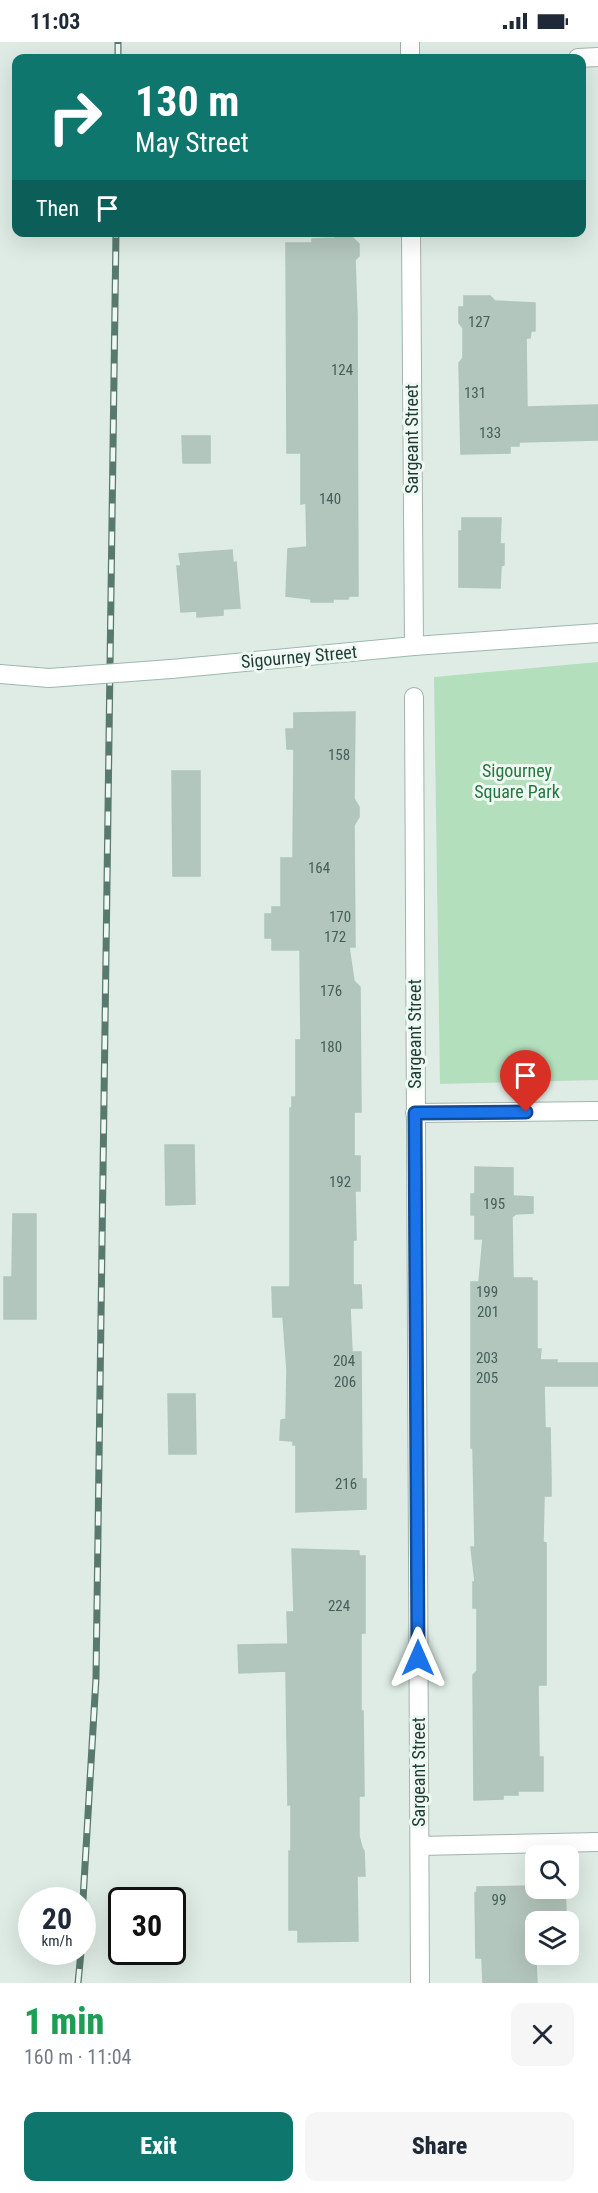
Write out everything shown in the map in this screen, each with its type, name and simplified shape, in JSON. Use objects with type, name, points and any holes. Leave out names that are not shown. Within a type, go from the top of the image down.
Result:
[{"type":"street","name":"Sargeant Street","points":[[411,237],[414,646]]},
{"type":"street","name":"Sigourney Street","points":[[0,674],[49,678],[414,646],[598,633]]},
{"type":"street","name":"Sargeant Street","points":[[414,697],[420,1983]]},
{"type":"street","points":[[415,1113],[598,1111]]},
{"type":"street","points":[[420,1846],[598,1842]]},
{"type":"green space","name":"Sigourney Square Park","points":[[598,662],[598,1080],[440,1084],[434,677]]},
{"type":"building","points":[[352,237],[359,244],[359,256],[355,260],[358,596],[333,599],[333,602],[311,602],[311,599],[286,596],[288,549],[307,547],[306,503],[301,504],[301,453],[287,453],[286,243],[312,243],[312,239]]},
{"type":"building","points":[[464,296],[490,296],[495,301],[535,303],[535,331],[531,331],[530,338],[526,338],[527,407],[598,405],[598,440],[519,442],[519,446],[510,446],[510,453],[461,454],[459,363],[463,358],[463,328],[459,323],[459,307],[464,307]]},
{"type":"building","points":[[182,436],[210,436],[210,463],[183,463]]},
{"type":"building","points":[[462,518],[501,518],[500,544],[504,544],[504,565],[501,566],[500,588],[459,587],[459,531],[462,531]]},
{"type":"building","points":[[232,550],[233,563],[236,562],[240,608],[223,609],[223,615],[197,617],[197,611],[181,612],[177,566],[181,566],[179,554]]},
{"type":"building","points":[[355,712],[354,799],[359,807],[359,817],[354,825],[355,947],[349,947],[354,981],[360,987],[361,1112],[354,1112],[354,1156],[360,1156],[360,1191],[355,1191],[356,1240],[353,1240],[353,1285],[361,1285],[362,1308],[350,1308],[352,1352],[361,1352],[362,1479],[366,1479],[366,1509],[296,1512],[296,1445],[293,1445],[293,1441],[280,1440],[281,1420],[286,1419],[287,1370],[283,1317],[273,1317],[272,1287],[290,1287],[290,1108],[292,1108],[292,1097],[296,1097],[296,1040],[301,1040],[300,950],[272,950],[272,938],[265,938],[265,914],[272,914],[272,907],[281,907],[281,858],[293,858],[294,749],[287,749],[286,729],[294,729],[294,713]]},
{"type":"building","points":[[172,771],[200,771],[200,876],[173,876]]},
{"type":"building","points":[[165,1145],[194,1145],[195,1204],[166,1205]]},
{"type":"building","points":[[475,1167],[513,1168],[513,1196],[533,1197],[533,1213],[516,1214],[512,1217],[513,1278],[532,1278],[532,1281],[537,1281],[537,1349],[541,1349],[540,1360],[557,1360],[557,1363],[598,1363],[598,1386],[544,1386],[545,1428],[550,1428],[551,1496],[544,1496],[546,1685],[538,1685],[539,1757],[543,1757],[543,1791],[518,1791],[518,1795],[503,1795],[503,1799],[474,1800],[473,1675],[477,1671],[477,1608],[473,1608],[473,1582],[475,1582],[471,1547],[475,1547],[473,1448],[471,1448],[471,1282],[479,1282],[483,1239],[475,1239],[475,1215],[471,1215],[471,1194],[475,1194]]},
{"type":"building","points":[[13,1214],[36,1214],[36,1319],[4,1319],[4,1277],[12,1277]]},
{"type":"building","points":[[168,1394],[195,1394],[196,1454],[169,1454]]},
{"type":"building","points":[[292,1549],[359,1551],[359,1556],[365,1556],[365,1633],[361,1633],[364,1796],[359,1796],[359,1836],[364,1851],[365,1876],[357,1876],[358,1941],[298,1942],[298,1930],[289,1930],[291,1805],[288,1805],[286,1671],[239,1673],[238,1645],[288,1644],[287,1612],[294,1612]]},
{"type":"building","points":[[525,1886],[525,1899],[565,1899],[566,1911],[525,1911],[525,1965],[536,1965],[537,1983],[483,1983],[482,1958],[476,1958],[475,1893],[477,1887]]},
{"type":"railway","points":[[118,42],[118,54]]},
{"type":"railway","points":[[84,1887],[96,1678],[116,237]]},
{"type":"railway","points":[[78,1983],[80,1965]]},
{"type":"route","points":[[418,1658],[415,1113],[526,1112]]}]
